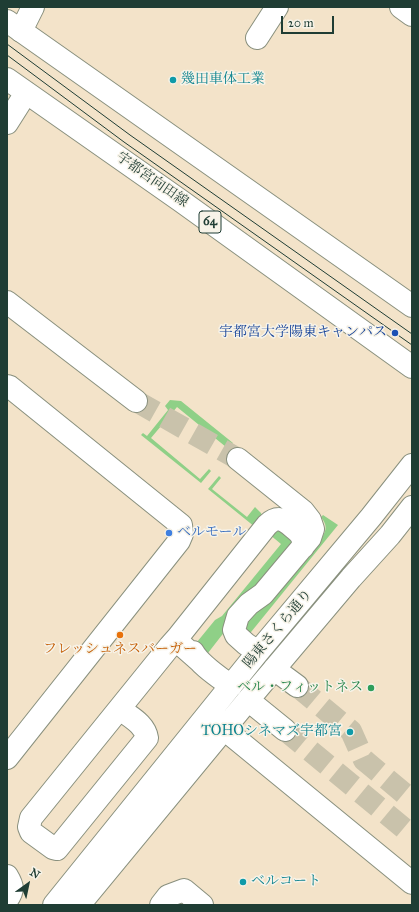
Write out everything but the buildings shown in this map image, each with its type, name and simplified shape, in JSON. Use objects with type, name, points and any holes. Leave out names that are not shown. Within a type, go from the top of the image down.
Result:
[{"type":"street","points":[[33,7],[14,26],[412,306]]},
{"type":"street","points":[[257,38],[277,7]]},
{"type":"street","points":[[400,7],[412,16]]},
{"type":"street","name":"宇都宮向田線","points":[[7,79],[181,201],[412,367]]},
{"type":"street","points":[[7,123],[26,93]]},
{"type":"street","points":[[7,302],[136,401]]},
{"type":"street","points":[[7,386],[181,525],[182,534],[179,541],[7,758]]},
{"type":"street","points":[[238,459],[303,511],[310,520],[313,530],[310,538],[303,547],[263,594],[249,604],[238,616],[234,630],[236,635],[258,652]]},
{"type":"street","name":"陽東さくら通り","points":[[54,905],[258,652],[371,517],[412,464]]},
{"type":"street","name":"陽東さくら通り","points":[[79,905],[274,668],[412,508]]},
{"type":"street","points":[[120,709],[142,726],[147,738],[57,849],[53,848],[31,832],[29,827],[31,818],[120,709],[176,642],[267,525],[272,520],[280,519],[286,522],[300,533],[303,539],[303,547]]},
{"type":"street","points":[[202,664],[195,656],[191,647],[192,642],[260,558]]},
{"type":"street","points":[[176,642],[231,686]]},
{"type":"street","points":[[274,668],[297,686]]},
{"type":"street","points":[[248,700],[285,730]]},
{"type":"street","points":[[224,729],[412,883]]},
{"type":"street","points":[[7,876],[12,888],[12,893],[7,900]]},
{"type":"street","points":[[161,905],[168,896],[184,890],[202,905]]},
{"type":"green space","points":[[170,400],[181,401],[233,443],[223,456],[221,454],[226,447],[177,407],[151,438],[200,479],[209,469],[211,471],[201,483],[141,435],[143,433],[147,436],[168,410],[165,406]]},
{"type":"green space","points":[[219,476],[221,478],[212,489],[247,517],[255,507],[262,516],[255,527],[208,489]]},
{"type":"green space","points":[[323,515],[338,525],[247,637],[242,623],[271,598],[322,538],[326,527],[321,517]]},
{"type":"green space","points":[[276,528],[295,541],[205,655],[197,642],[215,620],[222,616],[281,544],[269,534]]},
{"type":"tunnel","points":[[136,401],[238,459]]},
{"type":"tunnel","points":[[297,686],[351,731],[364,760],[412,800]]},
{"type":"tunnel","points":[[285,730],[412,835]]},
{"type":"tram line","points":[[7,44],[130,135],[412,334]]},
{"type":"tram line","points":[[7,55],[124,142],[412,345]]},
{"type":"place","name":"幾田車体工業","points":[[173,80]]},
{"type":"place","name":"宇都宮大学陽東キャンパス","points":[[395,333]]},
{"type":"place","name":"ベルモール","points":[[169,533]]},
{"type":"place","name":"フレッシュネスバーガー","points":[[120,635]]},
{"type":"place","name":"ベル・フィットネス","points":[[371,688]]},
{"type":"place","name":"TOHOシネマズ宇都宮","points":[[350,732]]},
{"type":"place","name":"ベルコート","points":[[243,882]]}]
